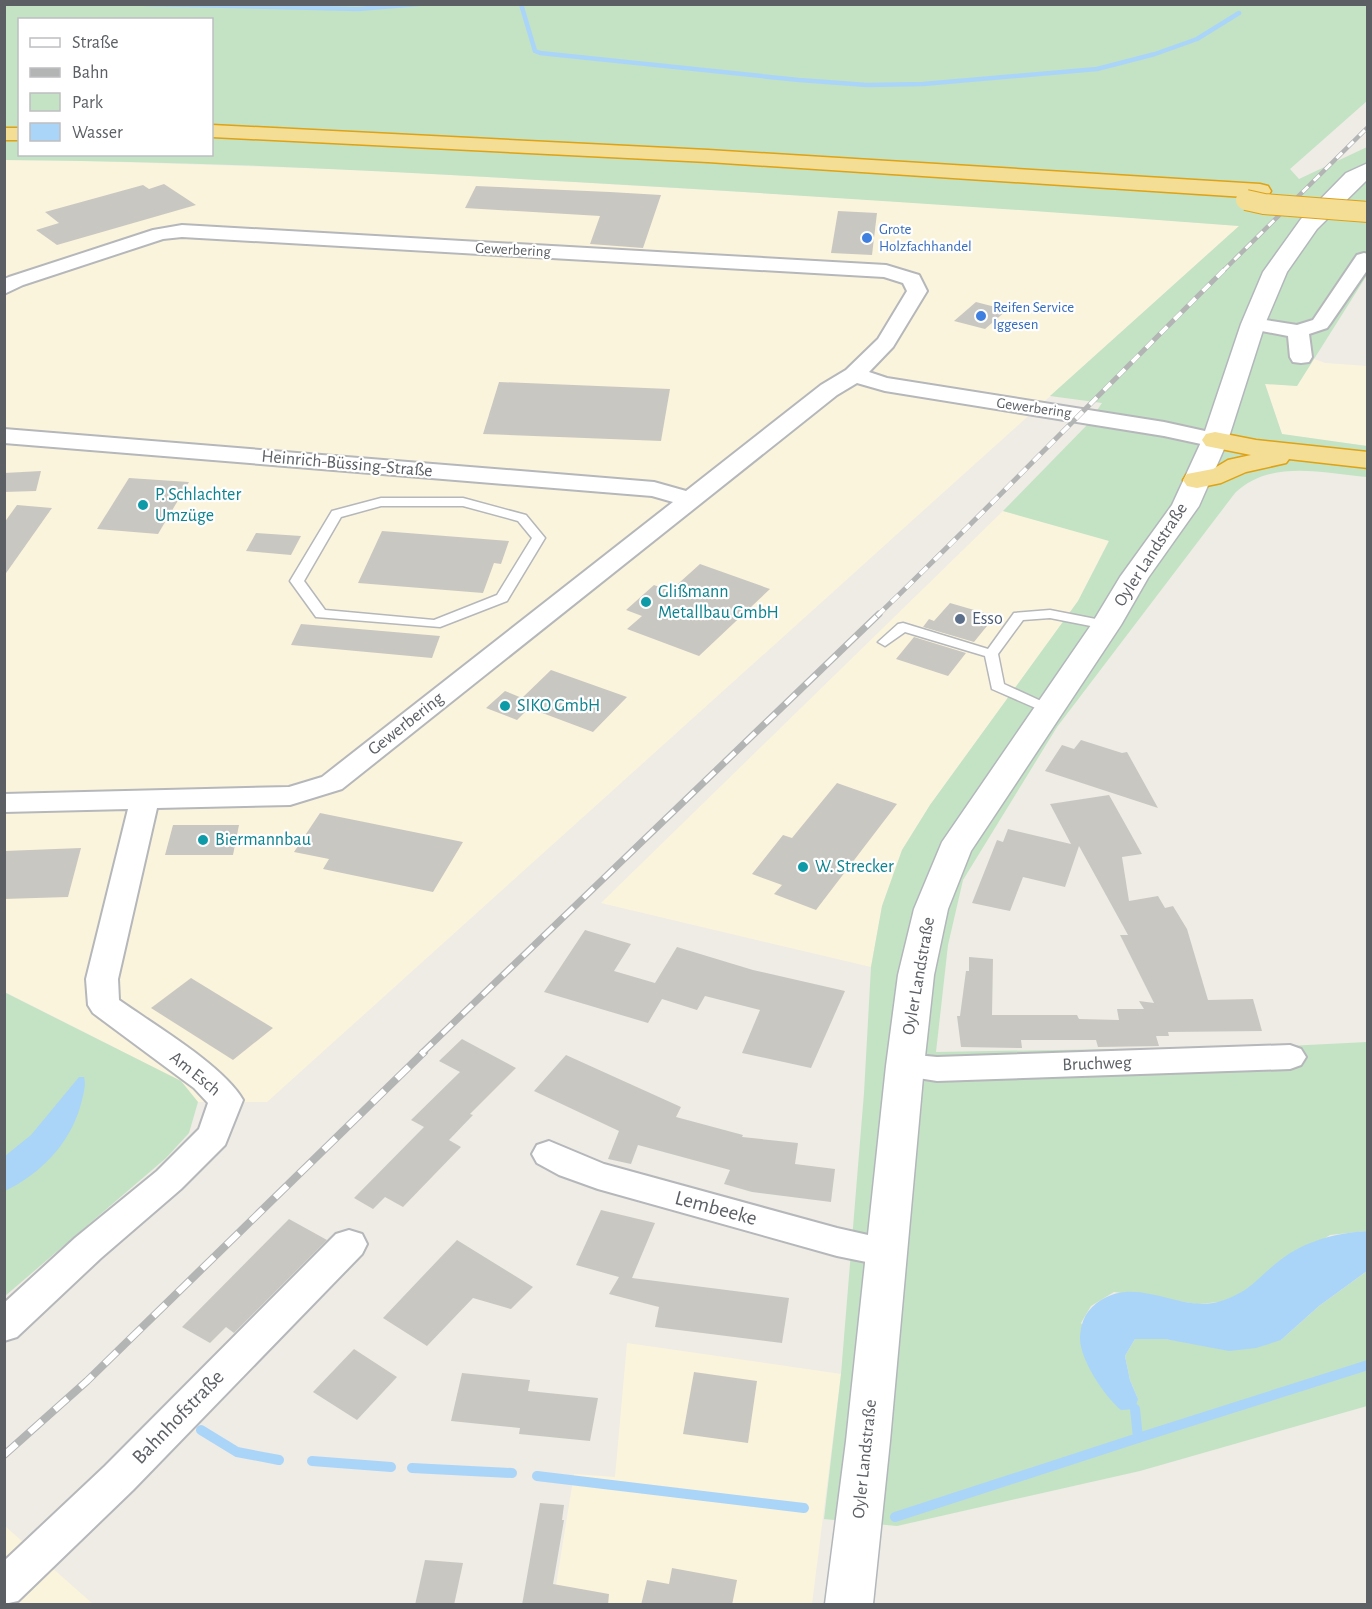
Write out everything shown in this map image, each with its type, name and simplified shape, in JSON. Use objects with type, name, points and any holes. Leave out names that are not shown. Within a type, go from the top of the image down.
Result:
[{"type":"highway","points":[[213,132],[696,155],[1253,196],[1264,204],[1368,210]]},
{"type":"highway","points":[[213,142],[469,153],[1253,196],[1368,199]]},
{"type":"highway","points":[[1215,440],[1368,460]]},
{"type":"highway","points":[[1197,480],[1221,475],[1237,466],[1302,453]]},
{"type":"main road","name":"Oyler Landstraße","points":[[849,1605],[868,1441],[905,1066],[916,975],[931,909],[954,850],[1047,709],[1106,625],[1134,577],[1185,506],[1215,440],[1253,324],[1275,272],[1291,247],[1330,201],[1354,178],[1368,169]]},
{"type":"street","name":"Gewerbering","points":[[4,288],[15,281],[160,234],[182,231],[886,271],[912,279],[917,291],[886,343],[854,375],[829,390],[688,499],[332,783],[290,796],[4,803]]},
{"type":"street","points":[[1253,324],[1298,331],[1320,324],[1364,259]]},
{"type":"street","points":[[1298,331],[1301,357]]},
{"type":"street","name":"Gewerbering","points":[[854,375],[885,384],[1164,429],[1215,440]]},
{"type":"street","name":"Heinrich-Büssing-Straße","points":[[4,436],[654,489],[688,499]]},
{"type":"street","name":"Am Esch","points":[[4,1326],[88,1248],[169,1180],[213,1136],[226,1100],[206,1079],[104,1005],[102,979],[145,799]]},
{"type":"street","name":"Bruchweg","points":[[905,1066],[937,1069],[1290,1057]]},
{"type":"street","name":"Lembeeke","points":[[549,1154],[571,1166],[598,1176],[837,1242],[886,1252]]},
{"type":"street","name":"Bahnhofstraße","points":[[4,1588],[118,1478],[349,1244]]},
{"type":"lane","points":[[381,502],[463,502],[522,518],[538,538],[502,598],[435,624],[321,614],[297,581],[336,514],[381,502]]},
{"type":"lane","points":[[1047,709],[997,686],[991,654],[1019,616],[1050,614],[1106,625]]},
{"type":"lane","points":[[885,642],[903,627],[991,654]]},
{"type":"shaded area","points":[[4,160],[365,170],[982,206],[1239,226],[267,1102],[198,1102],[181,1081],[5,992]]},
{"type":"shaded area","points":[[1314,359],[1325,363],[1367,366],[1367,446],[1282,434],[1265,383],[1297,386]]},
{"type":"shaded area","points":[[1003,511],[1109,540],[1078,601],[930,805],[902,850],[882,906],[871,967],[601,903]]},
{"type":"shaded area","points":[[627,1343],[841,1374],[812,1604],[553,1604],[574,1474],[615,1477]]},
{"type":"shaded area","points":[[5,1526],[93,1604],[5,1604]]},
{"type":"green space","points":[[4,5],[1367,5],[1367,101],[1290,169],[1299,179],[1367,147],[1367,275],[1297,386],[1265,384],[1282,434],[1367,446],[1367,477],[1315,471],[1281,472],[1249,482],[1235,493],[1057,727],[963,880],[948,945],[936,1052],[1288,1046],[1367,1042],[1367,1231],[1330,1235],[1259,1280],[1244,1293],[1220,1302],[1198,1304],[1114,1292],[1091,1306],[1081,1323],[1138,1399],[1130,1380],[1125,1356],[1135,1339],[1165,1339],[1197,1343],[1281,1340],[1319,1306],[1367,1271],[1367,1406],[1140,1471],[897,1526],[824,1519],[841,1374],[864,1093],[871,967],[882,906],[902,850],[930,805],[1078,601],[1109,541],[1003,511],[1087,425],[1102,403],[1050,396],[1239,226],[824,197],[432,174],[219,164],[5,160]]},
{"type":"green space","points":[[4,992],[181,1081],[198,1102],[189,1133],[166,1158],[5,1296]]},
{"type":"water","points":[[79,1077],[84,1077],[85,1080],[83,1097],[63,1143],[31,1175],[5,1191],[5,1156],[31,1135]]},
{"type":"water","points":[[1367,1231],[1367,1271],[1319,1306],[1281,1340],[1256,1348],[1229,1351],[1165,1339],[1135,1339],[1125,1356],[1130,1380],[1138,1399],[1135,1409],[1121,1410],[1114,1404],[1088,1366],[1080,1337],[1083,1320],[1088,1311],[1101,1300],[1116,1293],[1131,1292],[1209,1304],[1234,1296],[1248,1288],[1279,1261],[1299,1248],[1332,1236]]},
{"type":"building","points":[[164,184],[196,205],[57,245],[36,230],[59,223],[45,212],[143,185],[149,189]]},
{"type":"building","points":[[476,186],[661,195],[643,248],[590,244],[600,216],[465,208]]},
{"type":"building","points":[[838,211],[877,213],[872,255],[831,253]]},
{"type":"building","name":"Reifen Service Iggesen","points":[[976,302],[1007,310],[985,329],[954,321]]},
{"type":"building","points":[[499,382],[670,389],[661,441],[483,434]]},
{"type":"building","points":[[41,471],[36,491],[4,492],[4,473]]},
{"type":"building","name":"P. Schlachter Umzüge","points":[[129,478],[189,482],[158,534],[97,529]]},
{"type":"building","points":[[17,505],[52,508],[4,576],[4,523]]},
{"type":"building","points":[[382,531],[509,541],[501,564],[494,563],[483,593],[358,583]]},
{"type":"building","points":[[256,533],[301,536],[291,555],[246,551]]},
{"type":"building","points":[[700,564],[770,589],[699,656],[627,629],[642,616],[626,610],[654,585],[670,591]]},
{"type":"building","name":"Esso","points":[[950,603],[988,614],[980,624],[987,626],[974,642],[923,627],[929,619],[934,621]]},
{"type":"building","points":[[301,624],[440,636],[432,658],[291,645]]},
{"type":"building","points":[[914,637],[966,653],[948,676],[896,659]]},
{"type":"building","points":[[551,670],[627,697],[593,732],[529,708],[517,720],[486,708],[505,691],[522,698]]},
{"type":"building","points":[[1081,740],[1122,753],[1127,752],[1158,808],[1045,771],[1062,745],[1074,749]]},
{"type":"building","points":[[837,783],[897,804],[816,910],[774,894],[782,885],[752,874],[783,835],[792,838]]},
{"type":"building","points":[[1109,795],[1142,854],[1122,857],[1129,901],[1158,896],[1165,908],[1173,906],[1187,929],[1208,1000],[1253,999],[1262,1031],[1168,1032],[1169,1036],[1156,1036],[1159,1046],[1098,1047],[1096,1040],[1021,1040],[1022,1048],[961,1047],[957,1016],[960,1016],[966,971],[969,971],[969,957],[993,959],[992,1015],[1077,1015],[1079,1019],[1119,1020],[1117,1009],[1144,1009],[1139,1001],[1154,1003],[1120,935],[1128,935],[1079,846],[1065,887],[1023,877],[1010,911],[972,903],[997,840],[1003,842],[1008,829],[1071,844],[1050,804]]},
{"type":"building","points":[[320,813],[463,842],[433,892],[323,869],[329,859],[294,852]]},
{"type":"building","name":"Biermannbau","points":[[173,825],[239,825],[233,855],[165,855]]},
{"type":"building","points":[[81,848],[68,897],[4,899],[4,851]]},
{"type":"building","points":[[585,930],[631,944],[614,971],[655,983],[677,947],[753,970],[845,991],[811,1068],[742,1053],[760,1010],[705,996],[697,1010],[662,999],[648,1023],[544,992]]},
{"type":"building","points":[[191,978],[273,1028],[233,1060],[151,1008]]},
{"type":"building","points":[[462,1039],[516,1068],[470,1114],[473,1115],[449,1140],[461,1147],[403,1207],[385,1197],[373,1209],[354,1198],[424,1127],[411,1120],[460,1072],[439,1061]]},
{"type":"building","points":[[566,1055],[681,1107],[676,1117],[743,1135],[742,1137],[798,1143],[795,1164],[835,1169],[831,1202],[752,1192],[724,1184],[730,1170],[638,1145],[631,1164],[608,1159],[619,1131],[534,1091]]},
{"type":"building","points":[[601,1210],[655,1223],[632,1278],[789,1298],[782,1343],[655,1327],[659,1307],[609,1294],[619,1277],[576,1265]]},
{"type":"building","points":[[289,1219],[327,1240],[234,1333],[226,1327],[210,1343],[182,1327]]},
{"type":"building","points":[[457,1240],[533,1287],[511,1309],[473,1298],[427,1346],[383,1318]]},
{"type":"building","points":[[354,1349],[397,1377],[357,1420],[313,1392]]},
{"type":"building","points":[[694,1372],[757,1381],[748,1443],[683,1434]]},
{"type":"building","points":[[462,1373],[530,1380],[528,1391],[598,1398],[590,1441],[519,1434],[520,1428],[451,1421]]},
{"type":"building","points":[[540,1503],[564,1505],[562,1520],[564,1520],[553,1584],[609,1594],[608,1605],[522,1605]]},
{"type":"building","points":[[425,1560],[463,1563],[454,1605],[415,1605]]},
{"type":"building","points":[[672,1568],[737,1580],[732,1605],[641,1605],[647,1580],[669,1584]]},
{"type":"waterway","points":[[145,4],[358,9],[419,4]]},
{"type":"waterway","points":[[521,4],[535,51],[540,53],[867,85],[923,84],[1097,69],[1155,54],[1197,39],[1239,13]]},
{"type":"waterway","points":[[1138,1438],[1368,1365]]},
{"type":"waterway","points":[[1135,1409],[1138,1438]]},
{"type":"waterway","points":[[201,1430],[237,1452],[279,1460]]},
{"type":"waterway","points":[[895,1517],[1138,1438]]},
{"type":"waterway","points":[[312,1461],[391,1467]]},
{"type":"waterway","points":[[412,1468],[512,1473]]},
{"type":"waterway","points":[[537,1476],[804,1508]]},
{"type":"railway","points":[[1223,271],[1368,127]]},
{"type":"railway","points":[[877,616],[1223,271]]},
{"type":"railway","points":[[422,1053],[879,614]]},
{"type":"railway","points":[[4,1455],[87,1381],[424,1052]]},
{"type":"place","name":"Grote Holzfachhandel","points":[[867,238]]},
{"type":"place","name":"Reifen Service Iggesen","points":[[981,316]]},
{"type":"place","name":"P. Schlachter Umzüge","points":[[143,505]]},
{"type":"place","name":"Glißmann Metallbau GmbH","points":[[646,602]]},
{"type":"place","name":"Esso","points":[[960,619]]},
{"type":"place","name":"SIKO GmbH","points":[[505,706]]},
{"type":"place","name":"Biermannbau","points":[[203,840]]},
{"type":"place","name":"W. Strecker","points":[[803,867]]}]
